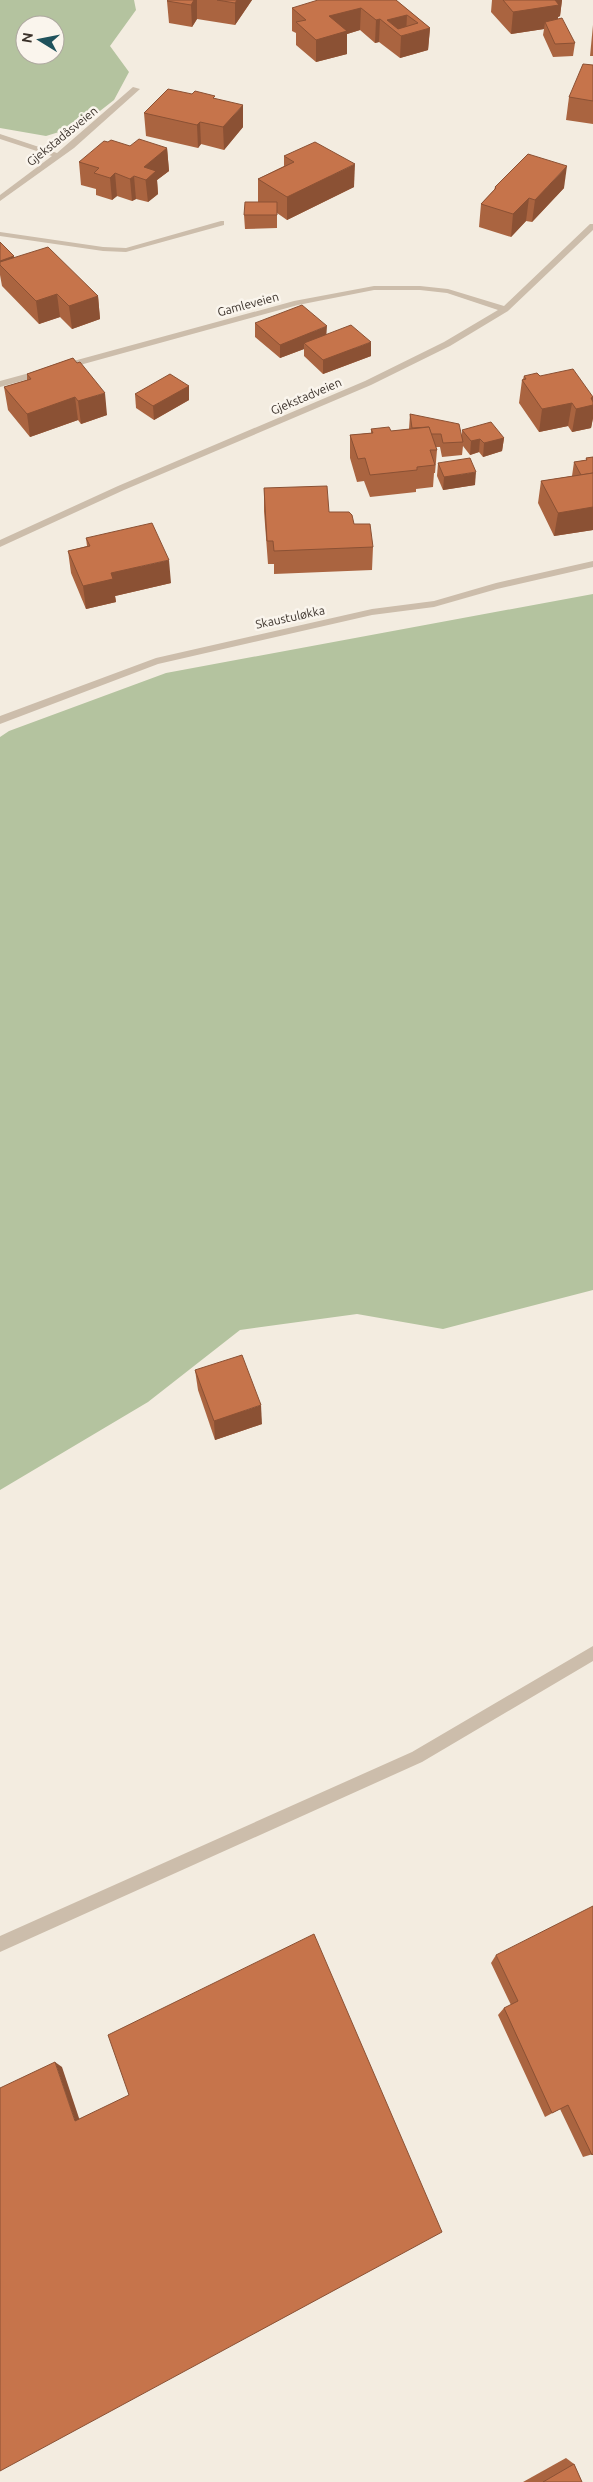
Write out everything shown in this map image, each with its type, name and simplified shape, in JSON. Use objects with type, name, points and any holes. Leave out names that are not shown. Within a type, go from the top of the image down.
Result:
[{"type":"street","name":"Gjekstadåsveien","points":[[0,199],[58,156],[136,89]]},
{"type":"street","points":[[0,136],[58,156]]},
{"type":"street","points":[[0,234],[103,249],[126,250],[221,223]]},
{"type":"street","name":"Gjekstadveien","points":[[0,544],[121,488],[368,383],[447,344],[505,309],[593,226]]},
{"type":"street","name":"Gamleveien","points":[[0,384],[297,304],[374,288],[420,288],[448,291],[505,309]]},
{"type":"street","name":"Skaustuløkka","points":[[0,720],[156,661],[372,612],[434,604],[496,586],[593,564]]},
{"type":"street","points":[[0,1944],[417,1757],[593,1653]]},
{"type":"green space","points":[[0,0],[134,0],[136,10],[110,46],[129,72],[114,100],[82,125],[46,136],[0,128]]},
{"type":"green space","points":[[593,594],[593,1290],[443,1329],[357,1314],[240,1330],[148,1402],[0,1490],[0,737],[9,731],[166,673]]},
{"type":"building","points":[[168,0],[194,0],[191,5]]},
{"type":"building","points":[[217,0],[237,0],[235,3]]},
{"type":"building","points":[[318,0],[396,0],[430,28],[401,36],[380,19],[376,20],[361,8],[329,16],[347,31],[316,40],[296,22],[306,20],[292,8]],"holes":[[[407,15],[418,23],[398,29],[387,20]]]},
{"type":"building","points":[[503,0],[555,0],[559,5],[513,12]]},
{"type":"building","points":[[562,18],[575,43],[555,44],[545,22]]},
{"type":"building","points":[[583,64],[593,65],[593,101],[569,97]]},
{"type":"building","points":[[168,89],[192,94],[195,91],[215,96],[213,98],[243,105],[223,127],[200,122],[197,125],[144,113]]},
{"type":"building","points":[[139,139],[167,148],[144,167],[156,171],[146,180],[134,176],[130,179],[115,173],[110,178],[94,173],[99,168],[79,162],[104,141],[108,142],[111,140],[130,146]]},
{"type":"building","points":[[315,142],[355,164],[287,197],[258,179],[294,162],[284,156]]},
{"type":"building","points":[[528,154],[567,166],[535,200],[529,198],[513,214],[481,204],[495,187]]},
{"type":"building","points":[[245,202],[277,202],[277,215],[244,215]]},
{"type":"building","points":[[0,242],[14,256],[0,261]]},
{"type":"building","points":[[48,247],[98,296],[69,306],[57,294],[36,301],[0,265],[0,262]]},
{"type":"building","points":[[302,305],[327,326],[280,345],[255,323]]},
{"type":"building","points":[[351,325],[371,342],[323,360],[304,343]]},
{"type":"building","points":[[73,358],[77,363],[80,362],[105,393],[78,401],[75,397],[27,414],[4,387],[31,379],[27,374]]},
{"type":"building","points":[[573,369],[593,397],[591,398],[593,405],[576,409],[572,403],[542,409],[522,380],[526,379],[524,376],[537,373],[540,376]]},
{"type":"building","points":[[170,374],[189,386],[153,406],[135,394]]},
{"type":"building","points":[[410,414],[459,424],[463,442],[443,443],[441,434],[431,434],[429,427],[412,428]]},
{"type":"building","points":[[491,422],[504,438],[484,443],[480,439],[471,441],[462,430]]},
{"type":"building","points":[[389,427],[391,431],[429,427],[437,450],[430,450],[435,465],[417,467],[417,470],[370,475],[365,458],[358,459],[350,435],[373,433],[371,429]]},
{"type":"building","points":[[593,457],[593,473],[581,475],[574,462]]},
{"type":"building","points":[[470,458],[476,472],[444,477],[438,463]]},
{"type":"building","points":[[593,473],[593,507],[558,513],[541,481]]},
{"type":"building","points":[[327,486],[329,512],[349,512],[352,515],[354,524],[370,524],[373,547],[274,551],[273,541],[267,541],[264,488]]},
{"type":"building","points":[[152,523],[169,560],[111,573],[113,579],[83,586],[68,551],[90,546],[86,538]]},
{"type":"building","points":[[242,1355],[261,1405],[214,1421],[195,1370]]},
{"type":"building","points":[[593,1906],[592,2155],[568,2105],[552,2113],[504,2008],[518,2001],[496,1955]]},
{"type":"building","points":[[314,1934],[442,2232],[0,2471],[0,2088],[55,2062],[75,2121],[129,2095],[108,2035]]},
{"type":"building","points":[[574,2464],[582,2482],[543,2482]]}]
